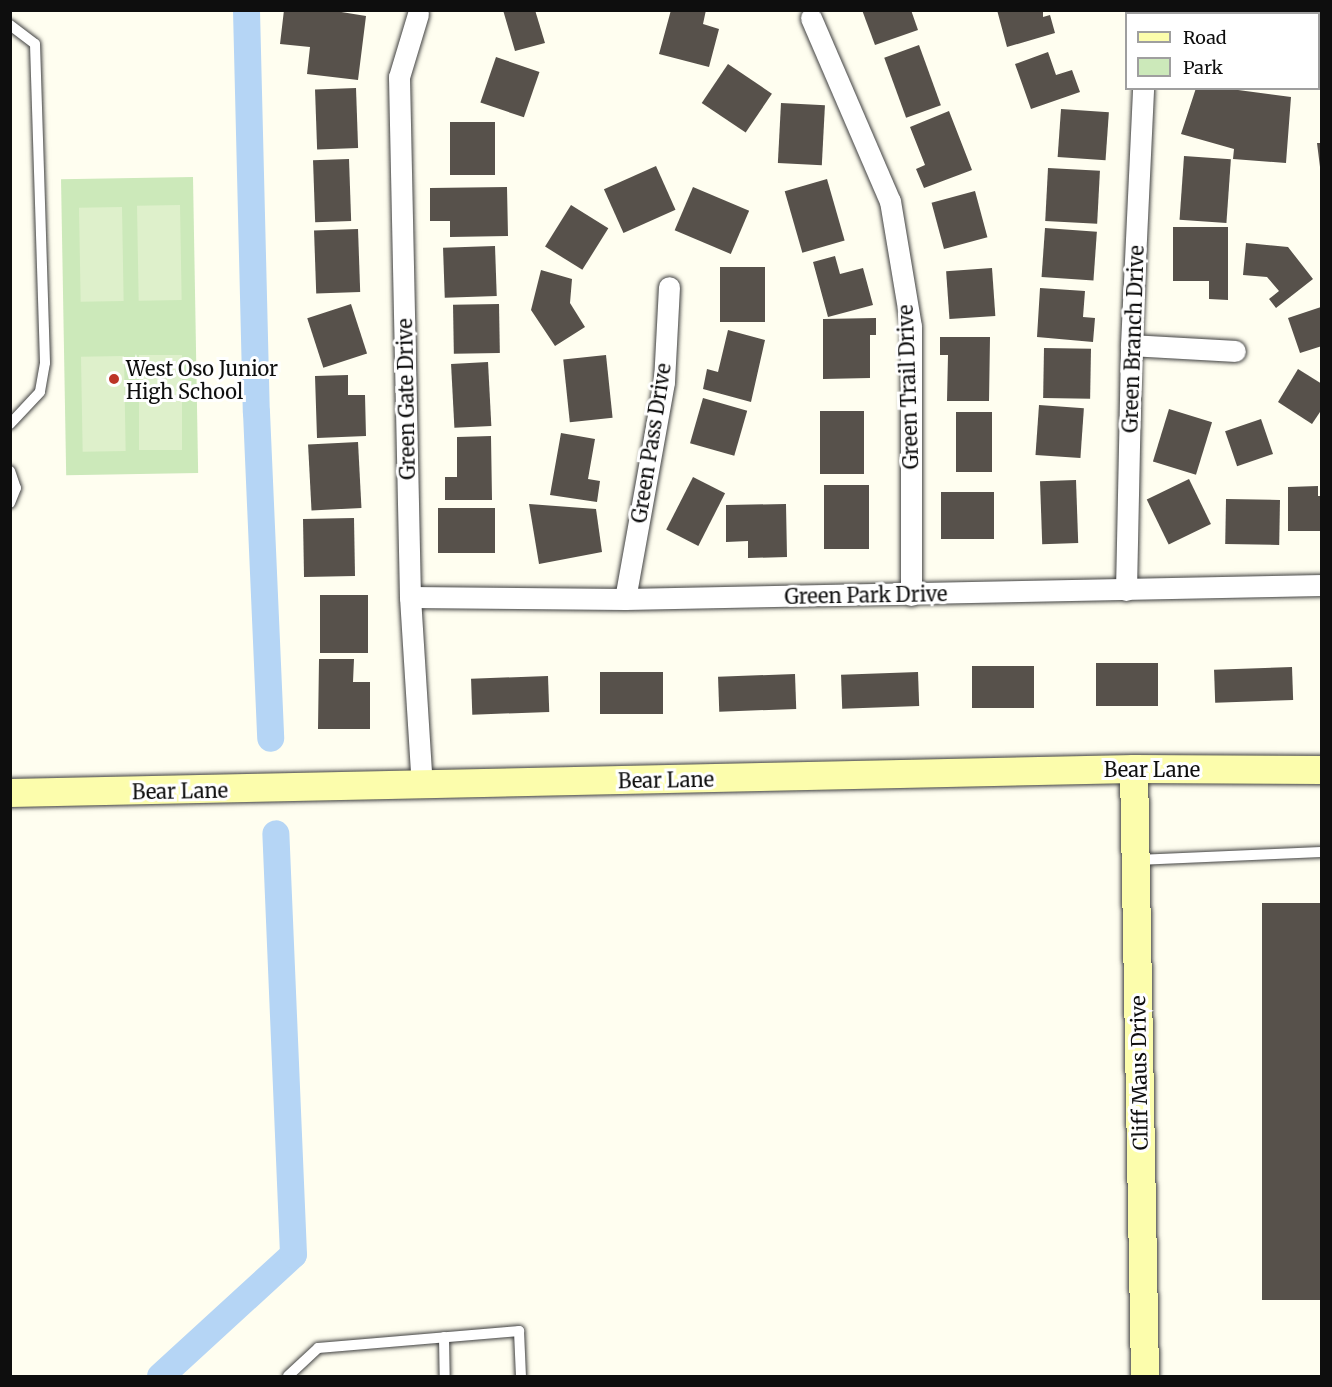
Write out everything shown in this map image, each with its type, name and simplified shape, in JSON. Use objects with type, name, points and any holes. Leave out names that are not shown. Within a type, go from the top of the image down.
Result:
[{"type":"street","name":"Green Gate Drive","points":[[418,14],[399,77],[410,597],[422,786]]},
{"type":"street","name":"Green Trail Drive","points":[[811,18],[890,201],[911,326],[911,595]]},
{"type":"street","name":"Green Branch Drive","points":[[1126,590],[1131,345],[1143,90]]},
{"type":"street","name":"Green Pass Drive","points":[[625,599],[664,382],[669,287]]},
{"type":"street","points":[[1131,345],[1235,351]]},
{"type":"street","name":"Green Park Drive","points":[[410,597],[625,599],[1322,585]]},
{"type":"street","name":"Bear Lane","points":[[10,794],[1134,769],[1322,771]]},
{"type":"street","name":"Cliff Maus Drive","points":[[1134,769],[1144,1377]]},
{"type":"lane","points":[[10,25],[35,44],[45,363],[40,392],[10,424]]},
{"type":"lane","points":[[10,471],[16,488],[10,503]]},
{"type":"lane","points":[[1135,860],[1322,852]]},
{"type":"lane","points":[[288,1377],[318,1348],[519,1331],[521,1377]]},
{"type":"lane","points":[[444,1337],[445,1377]]},
{"type":"green space","points":[[193,177],[198,473],[66,475],[61,179]]},
{"type":"green space","points":[[180,205],[182,300],[139,301],[137,206]]},
{"type":"green space","points":[[122,207],[124,301],[81,302],[79,208]]},
{"type":"green space","points":[[139,355],[182,355],[182,450],[139,450]]},
{"type":"green space","points":[[124,356],[126,451],[83,452],[81,357]]},
{"type":"building","points":[[284,10],[329,10],[366,16],[358,80],[307,74],[310,47],[280,44]]},
{"type":"building","points":[[503,10],[535,10],[545,43],[515,51]]},
{"type":"building","points":[[671,10],[706,10],[703,24],[719,29],[709,67],[659,54]]},
{"type":"building","points":[[862,10],[911,10],[918,30],[875,45]]},
{"type":"building","points":[[997,10],[1043,10],[1043,17],[1050,15],[1055,33],[1007,47]]},
{"type":"building","points":[[919,45],[941,105],[906,118],[884,58]]},
{"type":"building","points":[[1048,52],[1056,75],[1072,70],[1080,92],[1031,109],[1015,64]]},
{"type":"building","points":[[496,57],[539,72],[524,117],[480,102]]},
{"type":"building","points":[[728,64],[772,94],[746,133],[702,103]]},
{"type":"building","points":[[356,88],[358,148],[317,149],[315,89]]},
{"type":"building","points":[[1195,90],[1238,90],[1291,97],[1286,163],[1233,159],[1234,149],[1181,134]]},
{"type":"building","points":[[781,103],[825,105],[822,165],[778,163]]},
{"type":"building","points":[[1061,109],[1109,112],[1106,160],[1058,157]]},
{"type":"building","points":[[949,111],[972,170],[924,188],[916,169],[925,165],[910,127]]},
{"type":"building","points":[[450,122],[495,122],[495,175],[450,175]]},
{"type":"building","points":[[1317,143],[1322,143],[1322,167],[1320,167]]},
{"type":"building","points":[[1184,156],[1231,159],[1226,223],[1180,220]]},
{"type":"building","points":[[349,159],[351,221],[315,222],[313,160]]},
{"type":"building","points":[[656,166],[676,210],[623,233],[604,189]]},
{"type":"building","points":[[1048,168],[1100,171],[1097,224],[1045,221]]},
{"type":"building","points":[[827,179],[845,241],[802,253],[785,191]]},
{"type":"building","points":[[507,187],[508,236],[450,237],[450,221],[430,221],[430,188]]},
{"type":"building","points":[[693,187],[749,211],[731,254],[675,230]]},
{"type":"building","points":[[975,191],[987,237],[944,249],[932,203]]},
{"type":"building","points":[[571,205],[608,228],[582,270],[545,247]]},
{"type":"building","points":[[1173,227],[1228,227],[1228,300],[1209,299],[1209,281],[1173,281]]},
{"type":"building","points":[[1045,228],[1097,232],[1093,281],[1042,277]]},
{"type":"building","points":[[358,229],[360,292],[316,293],[314,231]]},
{"type":"building","points":[[1246,243],[1288,247],[1313,279],[1276,308],[1269,299],[1279,291],[1267,277],[1243,275]]},
{"type":"building","points":[[495,246],[497,296],[445,298],[443,248]]},
{"type":"building","points":[[835,256],[840,274],[863,268],[873,305],[828,317],[813,262]]},
{"type":"building","points":[[720,267],[765,267],[765,322],[720,322]]},
{"type":"building","points":[[992,268],[995,316],[949,319],[946,271]]},
{"type":"building","points":[[541,270],[572,279],[570,303],[585,327],[555,346],[531,310]]},
{"type":"building","points":[[1040,288],[1085,291],[1083,317],[1095,318],[1093,342],[1037,337]]},
{"type":"building","points":[[351,304],[367,353],[323,368],[307,318]]},
{"type":"building","points":[[499,304],[500,353],[454,354],[453,305]]},
{"type":"building","points":[[1321,307],[1322,346],[1300,353],[1288,318]]},
{"type":"building","points":[[876,318],[876,335],[870,335],[870,378],[823,379],[823,319]]},
{"type":"building","points":[[728,330],[765,340],[751,402],[703,389],[707,369],[718,372]]},
{"type":"building","points":[[940,337],[990,337],[989,401],[947,401],[948,355],[940,355]]},
{"type":"building","points":[[1044,348],[1091,349],[1090,399],[1043,398]]},
{"type":"building","points":[[606,355],[613,418],[570,422],[563,359]]},
{"type":"building","points":[[488,362],[491,426],[454,428],[451,364]]},
{"type":"building","points":[[1298,369],[1322,384],[1322,409],[1312,424],[1278,402]]},
{"type":"building","points":[[348,375],[348,395],[365,395],[366,436],[317,438],[315,376]]},
{"type":"building","points":[[703,398],[747,411],[734,456],[690,443]]},
{"type":"building","points":[[1039,405],[1084,408],[1080,458],[1036,455]]},
{"type":"building","points":[[1169,409],[1212,422],[1196,475],[1153,462]]},
{"type":"building","points":[[820,411],[864,411],[864,474],[820,474]]},
{"type":"building","points":[[956,412],[992,412],[992,472],[956,472]]},
{"type":"building","points":[[1261,419],[1273,454],[1237,466],[1225,431]]},
{"type":"building","points":[[561,433],[595,439],[588,479],[600,481],[597,502],[550,495]]},
{"type":"building","points":[[491,436],[492,500],[445,500],[445,477],[457,477],[457,437]]},
{"type":"building","points":[[358,442],[361,508],[312,511],[308,445]]},
{"type":"building","points":[[693,477],[725,493],[698,546],[666,530]]},
{"type":"building","points":[[1189,479],[1211,524],[1169,545],[1147,500]]},
{"type":"building","points":[[1076,480],[1078,543],[1042,544],[1040,481]]},
{"type":"building","points":[[824,485],[869,485],[869,549],[824,549]]},
{"type":"building","points":[[1318,486],[1318,496],[1322,496],[1322,531],[1288,531],[1288,487]]},
{"type":"building","points":[[941,492],[994,492],[994,539],[941,539]]},
{"type":"building","points":[[1226,499],[1280,500],[1279,545],[1225,544]]},
{"type":"building","points":[[529,504],[596,509],[602,552],[539,564]]},
{"type":"building","points":[[786,504],[787,557],[748,558],[748,541],[726,542],[726,505]]},
{"type":"building","points":[[438,508],[495,508],[495,553],[438,553]]},
{"type":"building","points":[[354,518],[355,576],[304,577],[303,519]]},
{"type":"building","points":[[320,595],[368,595],[368,653],[320,653]]},
{"type":"building","points":[[319,659],[354,659],[353,682],[370,682],[370,729],[318,729]]},
{"type":"building","points":[[1096,663],[1158,663],[1158,706],[1096,706]]},
{"type":"building","points":[[972,666],[1034,666],[1034,708],[972,708]]},
{"type":"building","points":[[1292,667],[1293,700],[1215,703],[1214,670]]},
{"type":"building","points":[[600,672],[663,672],[663,714],[600,714]]},
{"type":"building","points":[[918,672],[919,706],[842,709],[841,675]]},
{"type":"building","points":[[795,674],[796,709],[719,712],[718,677]]},
{"type":"building","points":[[548,676],[549,712],[472,715],[471,679]]},
{"type":"building","points":[[1262,903],[1322,903],[1322,1300],[1262,1300]]},
{"type":"waterway","points":[[246,10],[256,412],[270,738]]},
{"type":"waterway","points":[[160,1376],[293,1254],[275,833]]},
{"type":"place","name":"West Oso Junior High School","points":[[114,379]]}]
